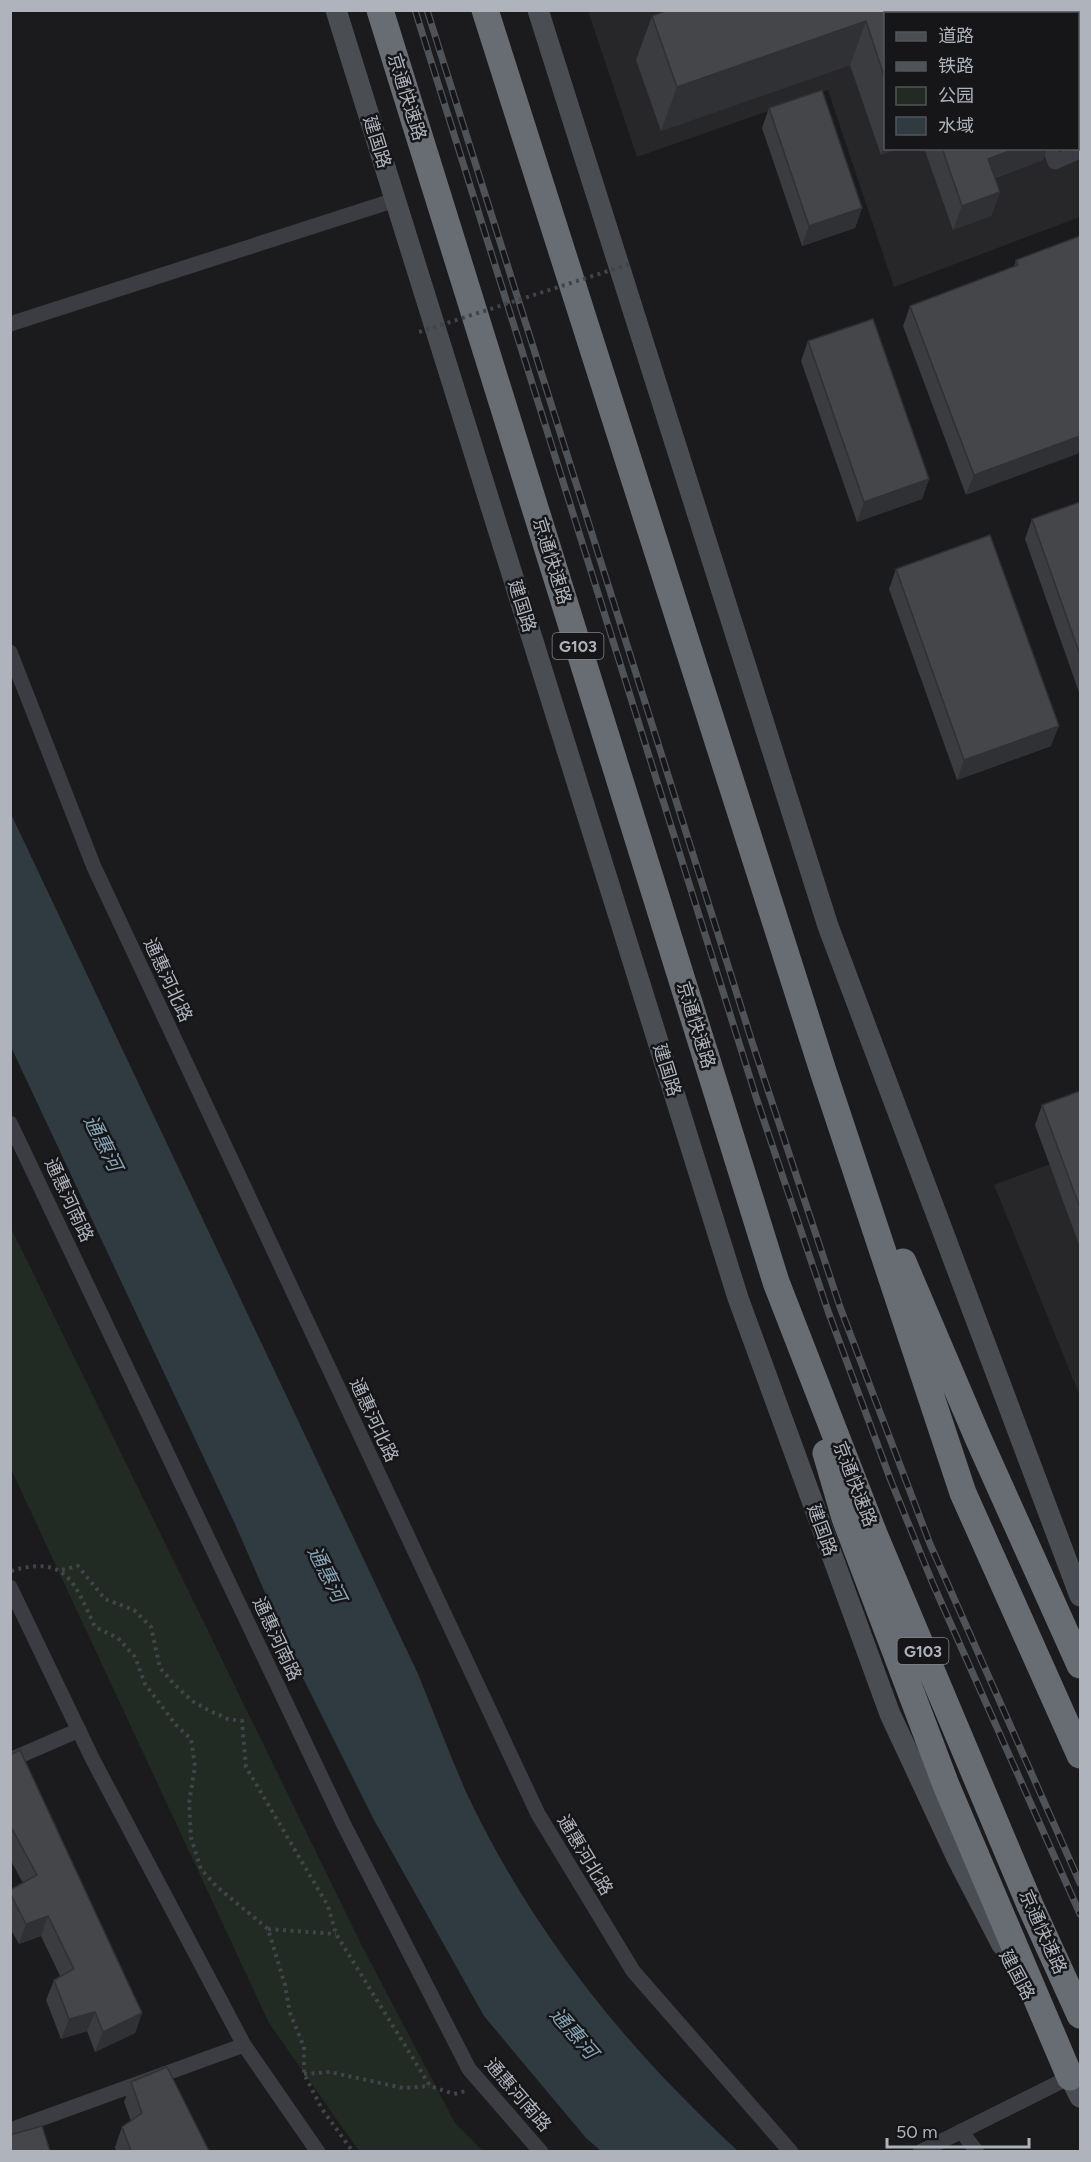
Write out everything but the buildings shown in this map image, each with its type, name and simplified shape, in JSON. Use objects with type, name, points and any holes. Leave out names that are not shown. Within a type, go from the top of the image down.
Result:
[{"type":"highway","name":"京通快速路","points":[[380,10],[776,1282],[874,1534],[1030,1905],[1080,2015]]},
{"type":"highway","points":[[485,10],[823,1071],[963,1493],[1080,1755]]},
{"type":"highway","points":[[823,1071],[978,1438],[1080,1665]]},
{"type":"highway","points":[[776,1282],[844,1518],[946,1785],[1075,2087]]},
{"type":"main road","name":"建国路","points":[[336,10],[738,1298],[890,1714],[958,1860],[1075,2087]]},
{"type":"main road","points":[[538,10],[828,926],[1080,1596]]},
{"type":"street","points":[[1051,150],[1055,162],[1080,151]]},
{"type":"street","points":[[10,324],[395,200]]},
{"type":"street","name":"通惠河北路","points":[[12,662],[94,867],[538,1814],[633,1971],[791,2151]]},
{"type":"street","name":"通惠河南路","points":[[10,1123],[344,1825],[469,2069],[541,2151]]},
{"type":"street","points":[[10,1587],[79,1730],[244,2045],[318,2151]]},
{"type":"street","points":[[10,1760],[79,1730]]},
{"type":"street","points":[[10,2130],[244,2045]]},
{"type":"street","points":[[920,2151],[962,2131],[1075,2087]]},
{"type":"street","points":[[962,2131],[976,2151]]},
{"type":"path","points":[[419,332],[633,264]]},
{"type":"path","points":[[10,1571],[43,1566],[62,1570],[78,1566],[105,1599],[134,1610],[151,1628],[160,1668],[192,1701],[228,1719],[242,1721],[246,1767],[327,1906],[336,1934],[430,2086]]},
{"type":"path","points":[[62,1570],[78,1590],[95,1627],[118,1638],[135,1657],[145,1684],[176,1725],[191,1739],[195,1766],[189,1803],[191,1838],[201,1869],[216,1886],[268,1929],[285,1985],[290,2013],[304,2047],[304,2074],[322,2109],[353,2151]]},
{"type":"path","points":[[268,1929],[336,1934]]},
{"type":"path","points":[[304,2074],[330,2072],[403,2088],[430,2086],[454,2094],[487,2087]]},
{"type":"path","points":[[433,2151],[450,2151]]},
{"type":"shaded area","points":[[588,11],[1080,11],[1080,217],[894,287],[828,90],[637,157]]},
{"type":"shaded area","points":[[1080,1153],[1080,1396],[994,1185]]},
{"type":"green space","points":[[10,1226],[362,1946],[455,2123],[483,2151],[359,2151],[269,2023],[11,1469]]},
{"type":"water","name":"通惠河","points":[[10,812],[418,1674],[466,1792],[492,1843],[520,1893],[584,1985],[657,2071],[738,2151],[601,2151],[586,2138],[484,2016],[374,1820],[297,1666],[235,1524],[11,1047]]},
{"type":"railway","points":[[415,10],[757,1100],[828,1311],[891,1481],[933,1584],[1080,1914]]},
{"type":"railway","points":[[427,10],[753,1045],[840,1307],[930,1544],[1080,1883]]}]
